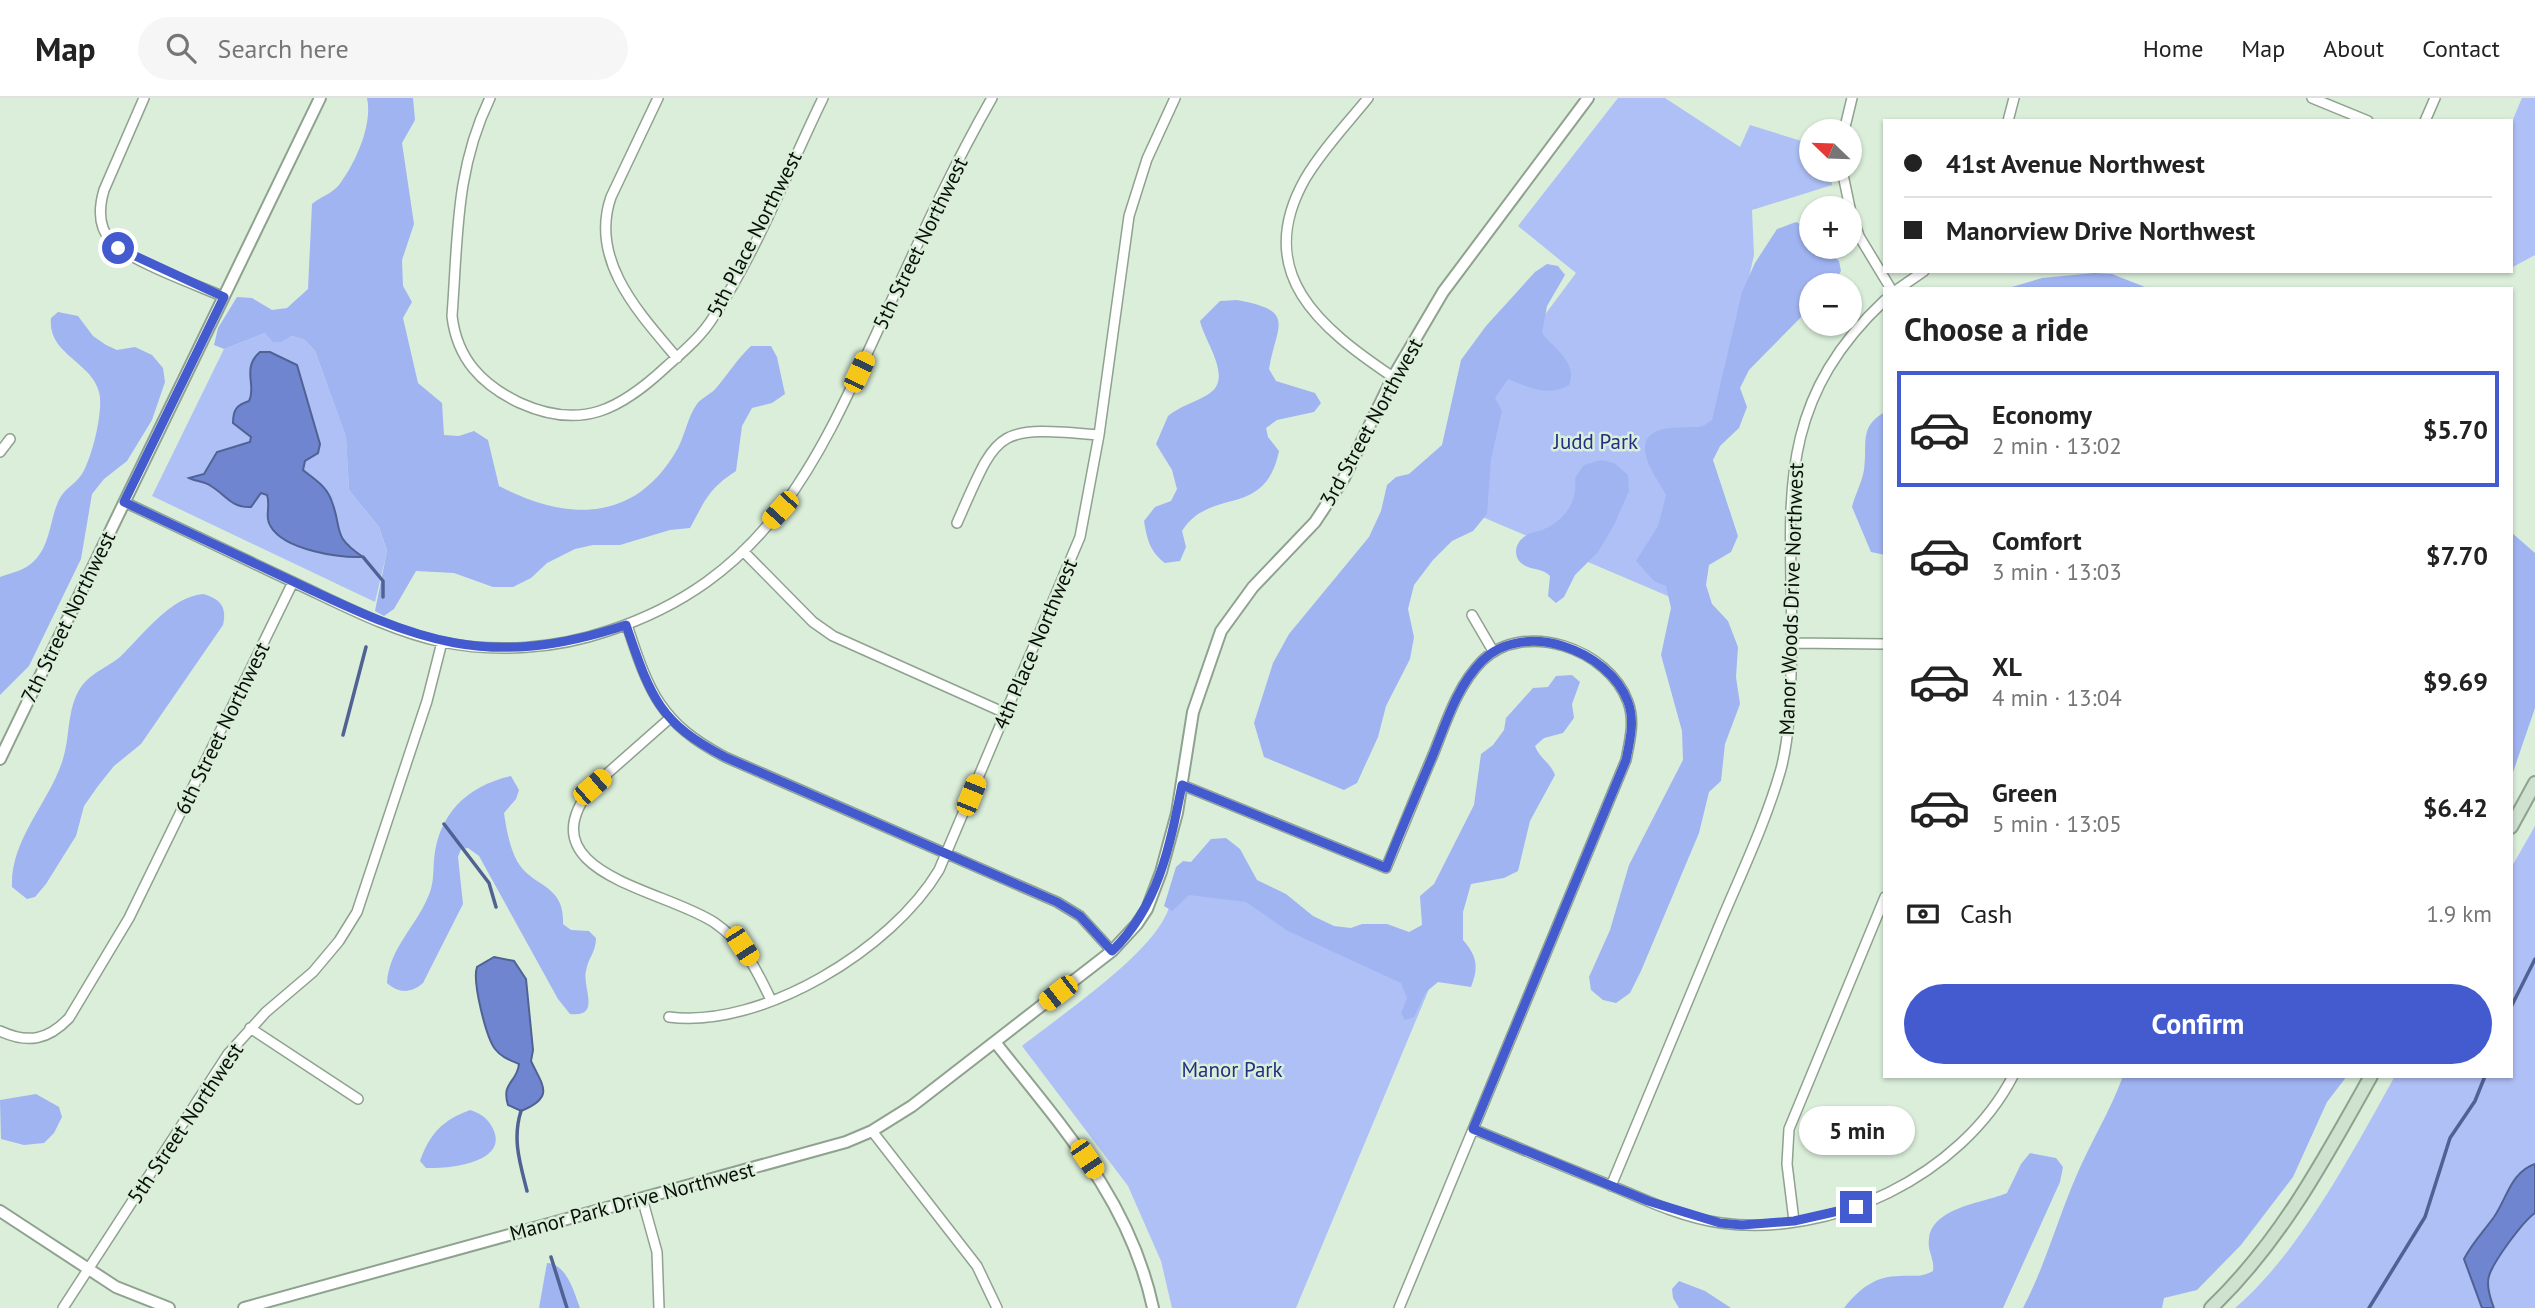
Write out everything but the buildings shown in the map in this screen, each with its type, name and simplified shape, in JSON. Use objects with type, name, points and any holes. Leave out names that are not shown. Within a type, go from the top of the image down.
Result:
[{"type":"main road","points":[[2513,823],[2535,783]]},
{"type":"main road","points":[[2211,1308],[2284,1225],[2370,1078]]},
{"type":"street","points":[[144,98],[104,190],[100,204],[104,230],[118,248],[224,297]]},
{"type":"street","name":"7th Street Northwest","points":[[0,759],[320,98]]},
{"type":"street","name":"5th Place Northwest","points":[[490,98],[472,138],[463,177],[452,316],[454,334],[460,351],[479,377],[491,387],[541,411],[565,415],[593,414],[610,409],[649,383],[698,338],[714,317],[823,98]]},
{"type":"street","points":[[658,98],[611,197],[605,214],[604,232],[612,266],[624,289],[677,358]]},
{"type":"street","name":"5th Street Northwest","points":[[124,502],[379,622],[442,642],[489,648],[553,645],[626,625],[668,607],[696,590],[743,551],[793,495],[823,446],[926,226],[992,98]]},
{"type":"street","name":"4th Place Northwest","points":[[669,1017],[699,1019],[771,1000],[830,976],[905,914],[929,887],[947,854],[1080,537],[1099,435],[1129,216],[1147,159],[1175,98]]},
{"type":"street","points":[[1367,98],[1306,178],[1288,220],[1286,249],[1295,282],[1316,316],[1346,346],[1393,377]]},
{"type":"street","name":"3rd Street Northwest","points":[[995,1042],[1112,951],[1137,924],[1153,896],[1182,785],[1193,712],[1221,631],[1253,587],[1315,522],[1330,501],[1393,377],[1443,292],[1479,240],[1588,98]]},
{"type":"street","points":[[1847,119],[1852,98]]},
{"type":"street","points":[[2009,119],[2014,98]]},
{"type":"street","points":[[2312,98],[2363,119]]},
{"type":"street","points":[[2426,119],[2435,98]]},
{"type":"street","points":[[1862,241],[1890,287]]},
{"type":"street","points":[[1901,287],[1921,273]]},
{"type":"street","name":"Manor Woods Drive Northwest","points":[[1611,1186],[1773,792],[1785,751],[1789,722],[1792,643],[1789,506],[1799,433],[1810,403],[1839,351],[1883,302]]},
{"type":"street","points":[[957,523],[985,459],[1008,436],[1032,431],[1099,435]]},
{"type":"street","points":[[0,452],[10,439]]},
{"type":"street","points":[[743,551],[813,622],[834,636],[1005,712]]},
{"type":"street","name":"6th Street Northwest","points":[[0,1031],[30,1040],[57,1031],[94,979],[152,874],[293,582]]},
{"type":"street","points":[[1472,615],[1493,651]]},
{"type":"street","points":[[626,625],[647,685],[669,719],[693,740],[725,757],[1069,909],[1112,951]]},
{"type":"street","points":[[1182,785],[1386,868],[1458,697],[1480,663],[1493,651],[1515,642],[1535,641],[1580,653],[1597,664],[1620,687],[1632,718],[1626,760],[1399,1308]]},
{"type":"street","name":"5th Street Northwest","points":[[63,1308],[228,1054],[250,1027],[313,972],[339,941],[357,912],[423,714],[442,642]]},
{"type":"street","points":[[1792,643],[1883,644]]},
{"type":"street","points":[[669,719],[582,799],[572,822],[575,845],[582,856],[603,872],[698,913],[731,935],[753,962],[771,1000]]},
{"type":"street","points":[[1794,1221],[1787,1164],[1789,1129],[1883,902]]},
{"type":"street","points":[[250,1027],[358,1099]]},
{"type":"street","points":[[995,1042],[1106,1187],[1137,1251],[1153,1308]]},
{"type":"street","name":"Manor Park Drive Northwest","points":[[244,1308],[825,1149],[872,1131],[912,1106],[995,1042]]},
{"type":"street","points":[[1473,1129],[1611,1186],[1698,1218],[1742,1225],[1794,1221],[1831,1214],[1880,1198],[1933,1167],[1975,1128],[2011,1078]]},
{"type":"street","points":[[872,1131],[977,1266],[998,1308]]},
{"type":"street","points":[[642,1198],[657,1252],[659,1308]]},
{"type":"street","points":[[0,1211],[125,1292],[169,1308]]},
{"type":"green space","name":"Judd Park","points":[[1618,98],[1665,98],[1740,147],[1750,125],[1799,140],[1799,182],[1832,182],[1832,185],[1752,210],[1754,255],[1700,495],[1696,608],[1433,496],[1509,363],[1576,273],[1518,226]]},
{"type":"green space","points":[[2522,98],[2535,98],[2535,255],[2513,267],[2513,119]]},
{"type":"green space","points":[[265,333],[282,342],[292,336],[305,340],[315,351],[346,437],[349,490],[379,527],[387,552],[375,602],[152,496],[224,349]]},
{"type":"green space","points":[[2535,826],[2535,1308],[2235,1308],[2282,1259],[2324,1200],[2394,1078],[2513,1078],[2513,864]]},
{"type":"green space","name":"Manor Park","points":[[1183,869],[1434,977],[1296,1308],[1172,1308],[1161,1261],[1128,1186],[1022,1046],[1101,985],[1156,932],[1171,904]]},
{"type":"shaded area","points":[[367,98],[413,98],[415,120],[402,143],[414,224],[402,260],[403,286],[412,302],[403,318],[418,383],[442,403],[444,435],[459,436],[474,431],[488,440],[499,486],[550,506],[575,510],[599,509],[621,502],[642,491],[661,473],[678,448],[697,404],[715,389],[746,351],[751,346],[771,346],[777,357],[785,394],[772,403],[752,408],[742,426],[736,471],[713,490],[690,528],[670,530],[620,545],[593,545],[575,549],[547,563],[531,578],[513,587],[493,587],[454,573],[416,571],[394,609],[384,616],[375,611],[387,551],[379,527],[349,490],[346,437],[315,351],[305,340],[292,336],[282,342],[273,342],[265,333],[224,349],[214,345],[218,328],[237,297],[252,298],[272,310],[287,308],[308,289],[312,204],[336,188],[351,166],[365,132]]},
{"type":"shaded area","points":[[1799,223],[1799,259],[1837,259],[1841,271],[1799,273],[1799,319],[1749,370],[1740,388],[1747,407],[1739,428],[1720,446],[1713,460],[1738,536],[1731,552],[1709,565],[1706,585],[1712,604],[1728,621],[1738,647],[1736,677],[1740,704],[1725,744],[1721,781],[1709,792],[1699,833],[1641,971],[1630,993],[1616,1003],[1603,1000],[1591,990],[1589,977],[1610,930],[1629,865],[1683,760],[1682,731],[1661,655],[1671,608],[1666,586],[1654,581],[1636,561],[1658,526],[1666,495],[1650,466],[1645,445],[1648,438],[1662,430],[1700,427],[1712,420],[1742,292],[1755,263],[1777,229]]},
{"type":"shaded area","points":[[1547,264],[1558,266],[1565,275],[1547,306],[1542,333],[1568,363],[1571,377],[1569,385],[1546,391],[1508,379],[1495,398],[1502,411],[1491,459],[1487,514],[1473,531],[1452,541],[1414,585],[1408,609],[1414,637],[1410,659],[1386,706],[1378,737],[1357,783],[1344,790],[1264,757],[1254,723],[1273,663],[1289,634],[1369,537],[1381,511],[1387,485],[1396,477],[1409,474],[1442,445],[1461,360],[1486,326],[1535,272]]},
{"type":"shaded area","points":[[2112,274],[2145,287],[2012,287],[2042,278]]},
{"type":"shaded area","points":[[1237,300],[1269,309],[1276,315],[1278,331],[1269,369],[1276,381],[1315,393],[1321,403],[1314,412],[1277,420],[1266,428],[1268,437],[1279,451],[1272,472],[1262,486],[1250,495],[1207,509],[1194,517],[1182,531],[1186,547],[1180,561],[1165,563],[1150,545],[1144,521],[1155,507],[1171,501],[1177,489],[1172,470],[1156,444],[1168,416],[1215,388],[1218,380],[1216,361],[1200,321],[1220,301]]},
{"type":"shaded area","points":[[58,312],[78,316],[93,336],[106,345],[117,350],[135,347],[152,355],[163,368],[165,382],[152,420],[127,461],[104,479],[92,494],[81,559],[29,666],[0,695],[0,577],[27,567],[39,555],[47,540],[60,498],[86,467],[98,422],[100,400],[95,382],[56,341],[52,330],[51,318]]},
{"type":"shaded area","points":[[260,352],[270,352],[297,365],[320,444],[318,453],[305,461],[303,470],[327,492],[342,538],[363,557],[327,554],[288,542],[278,535],[269,523],[267,495],[261,493],[251,507],[244,507],[208,484],[189,478],[204,474],[217,452],[250,442],[251,437],[233,423],[233,418],[236,408],[249,401],[251,364]]},
{"type":"shaded area","points":[[1883,414],[1883,555],[1871,552],[1852,507],[1864,470],[1866,437],[1871,424]]},
{"type":"shaded area","points":[[1601,460],[1614,463],[1628,475],[1629,491],[1598,552],[1575,575],[1564,597],[1556,603],[1548,596],[1550,576],[1521,563],[1516,548],[1530,533],[1550,526],[1563,516],[1572,502],[1575,478],[1584,465]]},
{"type":"shaded area","points":[[2513,534],[2535,553],[2535,708],[2513,772]]},
{"type":"shaded area","points":[[203,594],[214,598],[221,605],[224,613],[223,625],[141,744],[114,766],[98,786],[84,806],[76,836],[46,884],[35,897],[27,899],[12,887],[13,869],[24,837],[63,759],[72,709],[79,690],[89,678],[120,657],[168,609],[179,602]]},
{"type":"shaded area","points":[[1572,675],[1580,682],[1572,704],[1574,718],[1563,733],[1544,738],[1535,746],[1555,775],[1530,821],[1518,871],[1504,878],[1471,884],[1463,912],[1463,940],[1475,962],[1471,987],[1438,982],[1426,992],[1414,1017],[1405,1020],[1401,1013],[1407,998],[1401,983],[1288,931],[1246,902],[1189,895],[1172,911],[1164,906],[1176,867],[1183,861],[1191,862],[1211,839],[1226,838],[1240,849],[1257,880],[1286,894],[1313,916],[1334,926],[1351,928],[1362,924],[1387,924],[1409,932],[1422,925],[1420,896],[1434,884],[1474,805],[1481,754],[1493,745],[1504,730],[1506,718],[1533,688],[1548,687],[1556,676]]},
{"type":"shaded area","points":[[511,776],[519,790],[516,799],[504,813],[517,861],[523,870],[553,893],[559,901],[563,924],[571,930],[589,931],[596,938],[585,978],[588,1006],[580,1014],[570,1014],[558,999],[479,856],[468,848],[461,849],[458,857],[463,904],[423,983],[405,991],[387,983],[393,959],[430,892],[437,844],[449,816],[468,795]]},
{"type":"shaded area","points":[[494,957],[514,961],[526,979],[533,1050],[531,1061],[543,1090],[539,1101],[521,1111],[508,1105],[506,1097],[519,1064],[503,1056],[491,1043],[478,996],[477,967]]},
{"type":"shaded area","points":[[2122,1078],[2345,1078],[2327,1102],[2293,1177],[2241,1245],[2197,1290],[2164,1298],[2162,1308],[2023,1308],[2075,1179]]},
{"type":"shaded area","points":[[36,1094],[59,1107],[62,1117],[54,1133],[44,1143],[24,1145],[1,1139],[0,1100]]},
{"type":"shaded area","points":[[470,1110],[485,1118],[492,1127],[496,1142],[492,1151],[472,1162],[426,1168],[420,1161],[433,1135],[452,1118]]},
{"type":"shaded area","points":[[2030,1153],[2056,1158],[2063,1167],[2060,1182],[2003,1308],[1844,1308],[1875,1281],[1933,1271],[1929,1247],[1932,1228],[1949,1213],[2007,1193],[2021,1164]]},
{"type":"shaded area","points":[[2535,1164],[2535,1213],[2502,1252],[2489,1276],[2488,1284],[2494,1308],[2482,1308],[2464,1259],[2494,1217],[2515,1179]]},
{"type":"shaded area","points":[[547,1263],[565,1273],[580,1308],[539,1308]]},
{"type":"shaded area","points":[[1679,1281],[1705,1291],[1731,1308],[1679,1308],[1673,1298],[1672,1289]]},
{"type":"waterway","points":[[363,557],[383,581],[383,597]]},
{"type":"waterway","points":[[343,735],[366,647]]},
{"type":"waterway","points":[[444,824],[489,883],[496,907]]},
{"type":"waterway","points":[[2513,1003],[2535,959]]},
{"type":"waterway","points":[[2369,1308],[2425,1217],[2450,1138],[2475,1101],[2484,1078]]},
{"type":"waterway","points":[[521,1111],[517,1141],[527,1191]]},
{"type":"waterway","points":[[551,1257],[567,1308]]},
{"type":"route","points":[[118,248],[224,297],[124,502],[366,617],[403,632],[442,642],[489,648],[553,645],[598,635],[626,625],[647,685],[657,704],[669,719],[693,740],[725,757],[1057,902],[1080,916],[1112,951],[1137,924],[1153,896],[1177,813],[1182,785],[1386,868],[1451,711],[1480,663],[1493,651],[1515,642],[1549,643],[1580,653],[1609,674],[1628,702],[1632,718],[1626,760],[1473,1129],[1648,1201],[1720,1223],[1742,1225],[1794,1221],[1856,1207]]}]
